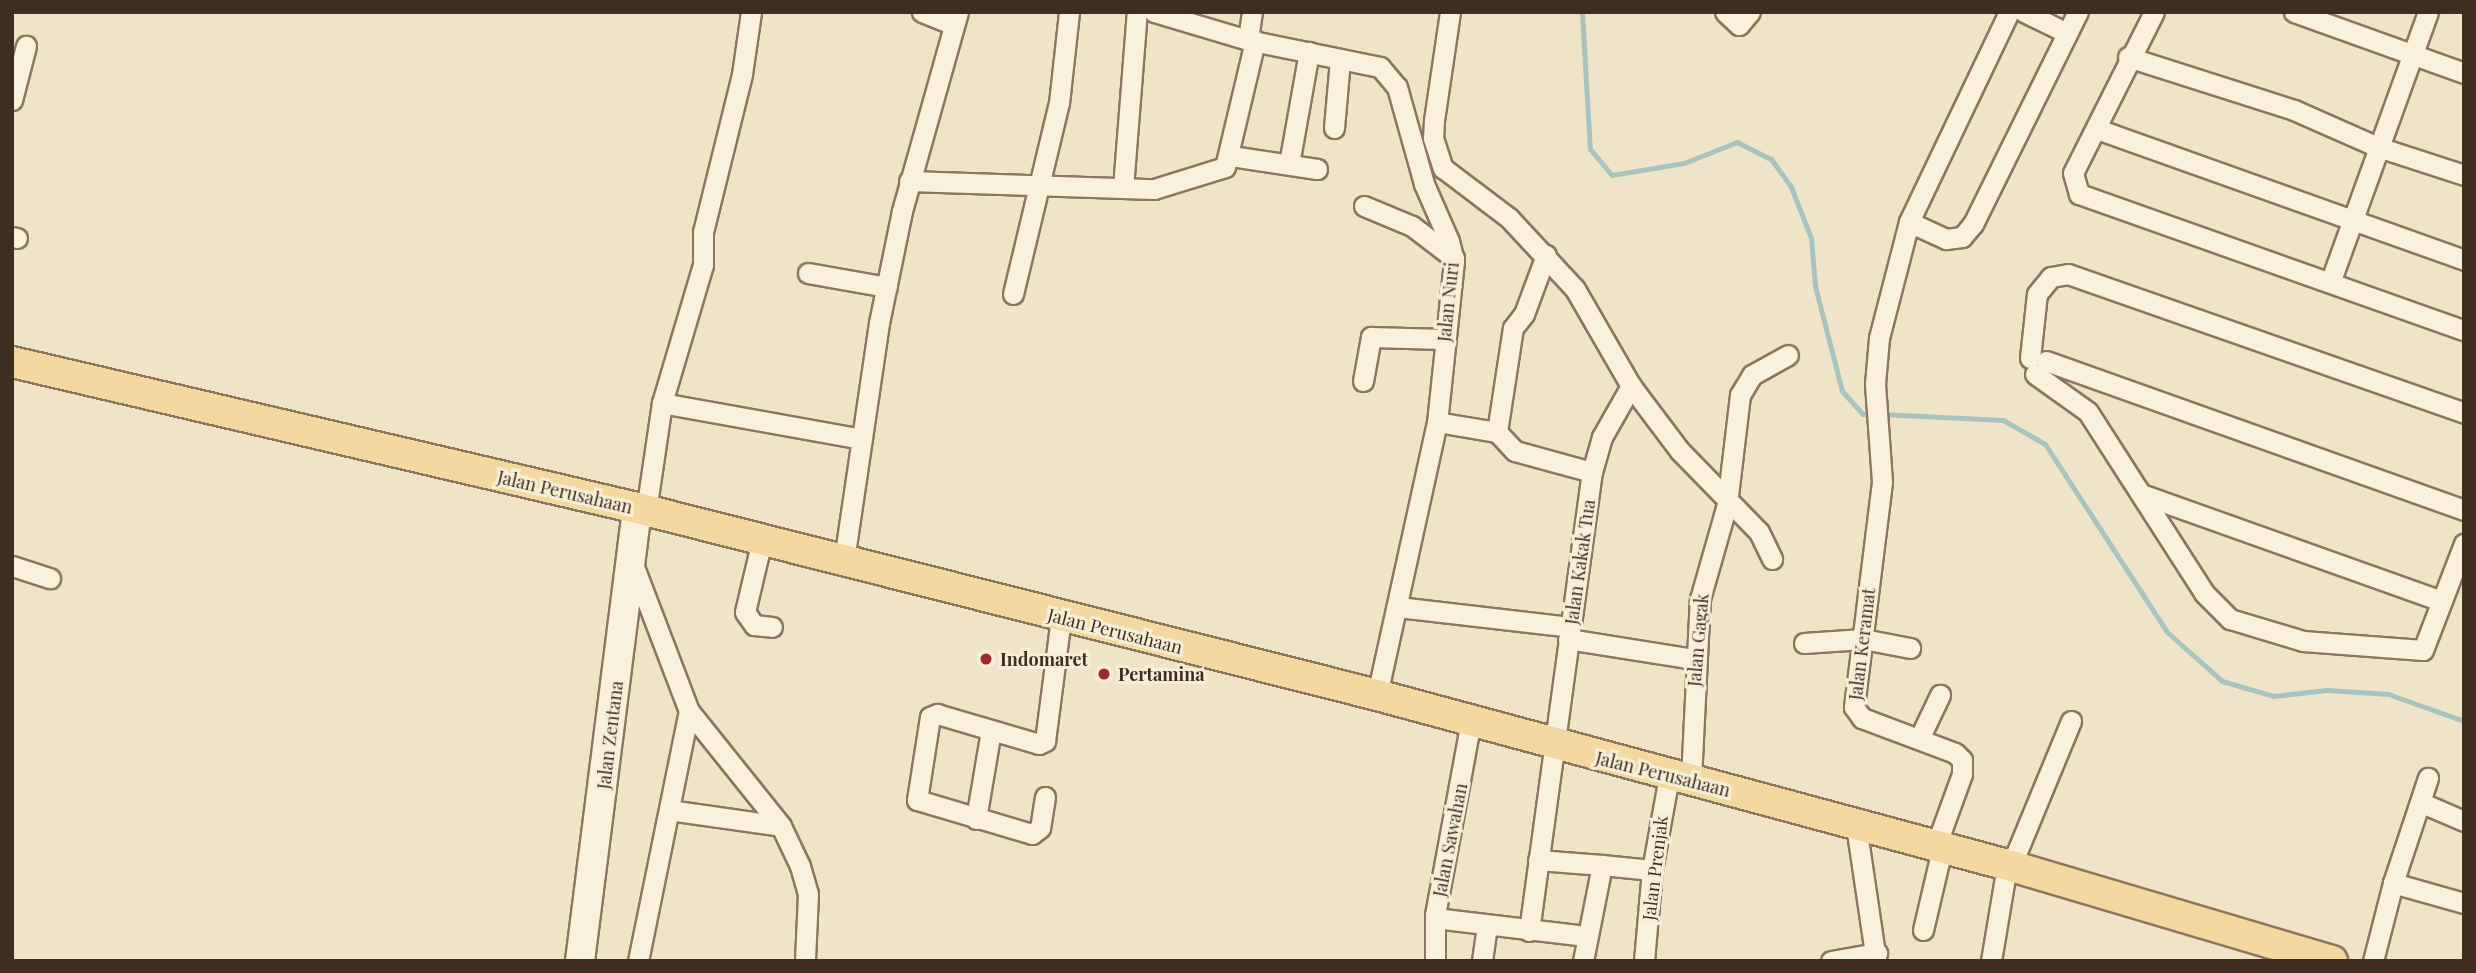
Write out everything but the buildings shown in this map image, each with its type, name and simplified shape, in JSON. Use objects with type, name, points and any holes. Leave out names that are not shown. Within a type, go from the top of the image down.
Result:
[{"type":"main road","name":"Jalan Perusahaan","points":[[12,362],[641,509],[844,559],[1061,618],[1377,695],[1557,747],[2009,866],[2324,960]]},
{"type":"street","points":[[641,509],[662,404],[703,265],[704,232],[742,74],[751,12]]},
{"type":"street","points":[[844,559],[887,286],[909,181],[955,18],[922,12]]},
{"type":"street","points":[[1013,294],[1059,103],[1069,12]]},
{"type":"street","points":[[1123,188],[1137,12]]},
{"type":"street","points":[[909,181],[1167,188],[1225,167],[1231,156],[1251,41],[1252,12]]},
{"type":"street","points":[[1450,12],[1425,143],[1443,168],[1509,218],[1546,255],[1585,302],[1631,386],[1727,504],[1759,532],[1772,559]]},
{"type":"street","points":[[1725,12],[1739,25],[1750,12]]},
{"type":"street","name":"Jalan Keramat","points":[[1939,848],[1964,765],[1955,753],[1855,712],[1882,482],[1875,384],[1879,338],[1909,222],[2009,12]]},
{"type":"street","points":[[2024,12],[2067,33]]},
{"type":"street","points":[[1909,222],[1946,239],[1967,232],[2078,12]]},
{"type":"street","points":[[2154,12],[2129,57],[2097,129],[2073,173],[2078,194],[2331,280],[2464,330]]},
{"type":"street","points":[[2294,12],[2464,73]]},
{"type":"street","points":[[2331,280],[2378,147],[2415,56],[2428,12]]},
{"type":"street","name":"Jalan Nuri","points":[[1163,14],[1251,41],[1380,67],[1390,74],[1425,143],[1424,184],[1454,258],[1437,422],[1377,695]]},
{"type":"street","points":[[12,100],[15,72],[26,46]]},
{"type":"street","points":[[1289,164],[1309,52]]},
{"type":"street","points":[[2129,57],[2294,110],[2378,147],[2464,175]]},
{"type":"street","points":[[1334,128],[1340,59]]},
{"type":"street","points":[[2097,129],[2351,223],[2464,260]]},
{"type":"street","points":[[1231,156],[1317,169]]},
{"type":"street","points":[[1364,206],[1412,226],[1454,258]]},
{"type":"street","points":[[1497,432],[1513,328],[1524,314],[1546,255]]},
{"type":"street","points":[[808,272],[887,286]]},
{"type":"street","points":[[2464,413],[2068,274],[2051,277],[2037,294],[2037,364],[2088,412],[2204,593],[2230,619],[2264,632],[2303,641],[2423,650],[2464,544]]},
{"type":"street","points":[[1363,381],[1371,337],[1444,339]]},
{"type":"street","name":"Jalan Gagak","points":[[1680,778],[1706,567],[1727,504],[1743,386],[1752,375],[1788,355]]},
{"type":"street","points":[[2037,364],[2464,510]]},
{"type":"street","name":"Jalan Kakak Tua","points":[[1529,931],[1557,747],[1569,633],[1592,472],[1602,437],[1631,386]]},
{"type":"street","points":[[662,404],[862,439]]},
{"type":"street","points":[[1437,422],[1497,432],[1515,451],[1592,472]]},
{"type":"street","points":[[2141,494],[2441,601]]},
{"type":"street","name":"Jalan Zentana","points":[[580,961],[629,555],[641,509]]},
{"type":"street","points":[[762,540],[745,612],[754,625],[772,627]]},
{"type":"street","points":[[629,555],[658,620],[689,711],[781,826],[808,894],[805,961]]},
{"type":"street","points":[[12,566],[50,578]]},
{"type":"street","points":[[1398,607],[1569,633],[1694,659]]},
{"type":"street","points":[[1045,797],[1037,832],[975,820],[918,803],[929,721],[937,714],[1040,744],[1045,741],[1061,618]]},
{"type":"street","points":[[1804,643],[1863,639],[1910,648]]},
{"type":"street","points":[[1919,739],[1940,695]]},
{"type":"street","points":[[638,961],[689,711]]},
{"type":"street","name":"Jalan Sawahan","points":[[1435,961],[1435,918],[1471,721]]},
{"type":"street","points":[[1990,961],[2009,866],[2071,721]]},
{"type":"street","points":[[975,820],[991,730]]},
{"type":"street","name":"Jalan Prenjak","points":[[1644,961],[1652,870],[1680,778]]},
{"type":"street","points":[[2373,961],[2393,883],[2422,803],[2428,778]]},
{"type":"street","points":[[2422,803],[2464,821]]},
{"type":"street","points":[[669,810],[781,826]]},
{"type":"street","points":[[1831,961],[1877,957],[1857,825]]},
{"type":"street","points":[[1923,930],[1939,848]]},
{"type":"street","points":[[1538,860],[1652,870]]},
{"type":"street","points":[[1583,961],[1602,866]]},
{"type":"street","points":[[2393,883],[2464,903]]},
{"type":"street","points":[[1435,918],[1487,927],[1586,936]]},
{"type":"street","points":[[1482,961],[1487,927]]},
{"type":"waterway","points":[[1582,12],[1590,149],[1612,175],[1684,163],[1737,142],[1771,159],[1791,187],[1811,238],[1815,286],[1842,391],[1863,414],[1871,414]]},
{"type":"waterway","points":[[1881,414],[2003,420],[2045,444],[2167,632],[2222,681],[2273,696],[2327,690],[2388,694],[2464,721]]},
{"type":"place","name":"Indomaret","points":[[986,659]]},
{"type":"place","name":"Pertamina","points":[[1104,674]]}]
